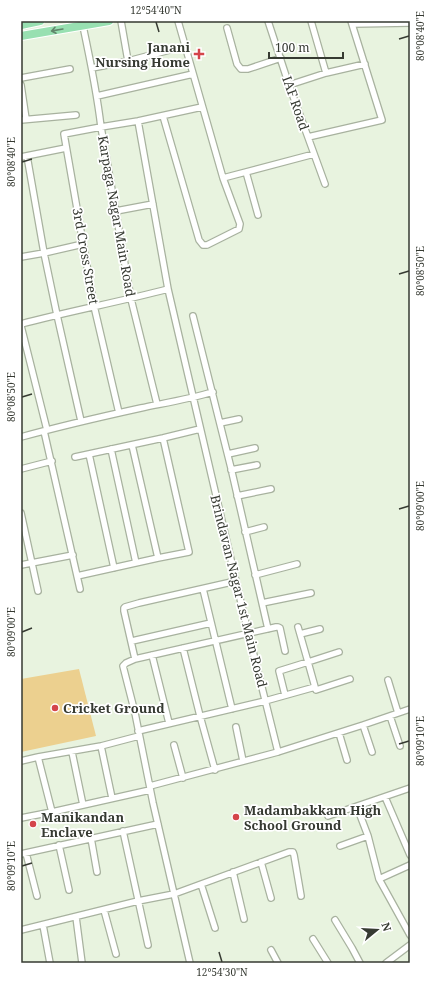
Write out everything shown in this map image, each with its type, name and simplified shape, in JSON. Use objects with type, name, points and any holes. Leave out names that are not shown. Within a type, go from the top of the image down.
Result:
[{"type":"main road","points":[[21,25],[40,21]]},
{"type":"main road","points":[[21,36],[109,21]]},
{"type":"street","points":[[121,21],[128,60]]},
{"type":"street","points":[[163,116],[199,240],[203,245],[207,245],[234,232],[240,227],[202,107],[178,21]]},
{"type":"street","name":"IAF Road","points":[[268,21],[289,85],[325,184]]},
{"type":"street","points":[[311,21],[326,73]]},
{"type":"street","points":[[308,136],[382,120],[352,22],[410,22]]},
{"type":"street","name":"Karpaga Nagar Main Road","points":[[83,26],[97,96],[131,299],[157,404]]},
{"type":"street","points":[[227,28],[237,64],[242,69],[248,69],[281,58]]},
{"type":"street","points":[[92,68],[185,46]]},
{"type":"street","points":[[289,85],[326,73],[365,64]]},
{"type":"street","points":[[21,78],[70,69]]},
{"type":"street","points":[[97,96],[193,74]]},
{"type":"street","points":[[21,85],[24,119],[76,115]]},
{"type":"street","points":[[101,127],[138,121],[202,107]]},
{"type":"street","name":"Brindavan Nagar 1st Main Road","points":[[138,121],[168,289],[248,633],[278,752]]},
{"type":"street","name":"3rd Cross Street","points":[[101,127],[64,134],[94,306],[118,413]]},
{"type":"street","points":[[66,148],[24,156],[81,421]]},
{"type":"street","points":[[224,178],[314,154]]},
{"type":"street","points":[[246,172],[258,215]]},
{"type":"street","points":[[116,211],[153,204]]},
{"type":"street","points":[[21,257],[83,244]]},
{"type":"street","points":[[80,589],[21,325],[57,314],[131,299],[168,289]]},
{"type":"street","points":[[193,316],[228,454],[268,629]]},
{"type":"street","points":[[21,436],[157,404],[193,398],[213,392]]},
{"type":"street","points":[[220,423],[239,419]]},
{"type":"street","points":[[75,457],[200,429]]},
{"type":"street","points":[[77,576],[189,552],[163,438]]},
{"type":"street","points":[[132,445],[158,558]]},
{"type":"street","points":[[228,454],[255,448]]},
{"type":"street","points":[[111,449],[136,563]]},
{"type":"street","points":[[89,454],[114,568]]},
{"type":"street","points":[[21,469],[52,461]]},
{"type":"street","points":[[231,470],[257,465]]},
{"type":"street","points":[[237,496],[271,489]]},
{"type":"street","points":[[21,512],[38,591]]},
{"type":"street","points":[[245,532],[264,527]]},
{"type":"street","points":[[21,565],[73,555]]},
{"type":"street","points":[[255,575],[297,564]]},
{"type":"street","points":[[136,659],[124,611],[125,607],[236,581]]},
{"type":"street","points":[[203,589],[232,709]]},
{"type":"street","points":[[262,603],[312,593]]},
{"type":"street","points":[[132,641],[211,624]]},
{"type":"street","points":[[190,963],[123,666],[126,663],[136,659],[278,627],[280,628],[285,651]]},
{"type":"street","points":[[298,627],[316,690]]},
{"type":"street","points":[[300,634],[320,629]]},
{"type":"street","points":[[183,648],[215,770]]},
{"type":"street","points":[[285,695],[278,671],[338,652]]},
{"type":"street","points":[[152,655],[169,724]]},
{"type":"street","points":[[21,761],[101,746],[169,724],[285,695],[316,690],[350,679]]},
{"type":"street","points":[[388,680],[398,713]]},
{"type":"street","points":[[21,818],[112,798],[215,770],[363,726],[410,709]]},
{"type":"street","points":[[390,716],[400,746]]},
{"type":"street","points":[[363,726],[372,752]]},
{"type":"street","points":[[236,727],[244,761]]},
{"type":"street","points":[[339,733],[347,760]]},
{"type":"street","points":[[174,745],[183,778]]},
{"type":"street","points":[[101,746],[112,798]]},
{"type":"street","points":[[72,752],[83,805]]},
{"type":"street","points":[[38,757],[52,812]]},
{"type":"street","points":[[328,816],[410,788]]},
{"type":"street","points":[[385,797],[410,855]]},
{"type":"street","points":[[357,807],[368,836],[379,879],[410,935]]},
{"type":"street","points":[[37,896],[24,854],[158,824]]},
{"type":"street","points":[[123,831],[148,945]]},
{"type":"street","points":[[340,846],[368,836]]},
{"type":"street","points":[[91,838],[97,872]]},
{"type":"street","points":[[59,845],[69,890]]},
{"type":"street","points":[[21,930],[174,894],[290,852],[293,852],[294,854],[301,896]]},
{"type":"street","points":[[261,862],[271,898]]},
{"type":"street","points":[[379,879],[410,865]]},
{"type":"street","points":[[233,872],[244,919]]},
{"type":"street","points":[[201,884],[215,928]]},
{"type":"street","points":[[104,910],[116,954]]},
{"type":"street","points":[[76,917],[82,963]]},
{"type":"street","points":[[335,920],[360,963]]},
{"type":"street","points":[[43,925],[50,963]]},
{"type":"street","points":[[313,939],[328,963]]},
{"type":"street","points":[[386,963],[410,945]]},
{"type":"street","points":[[271,950],[278,963]]},
{"type":"shaded area","name":"Cricket Ground","points":[[79,669],[96,736],[21,752],[21,679]]},
{"type":"place","name":"Janani Nursing Home","points":[[199,54]]},
{"type":"place","name":"Cricket Ground","points":[[55,708]]},
{"type":"place","name":"Madambakkam High School Ground","points":[[236,817]]},
{"type":"place","name":"Manikandan Enclave","points":[[33,824]]}]
